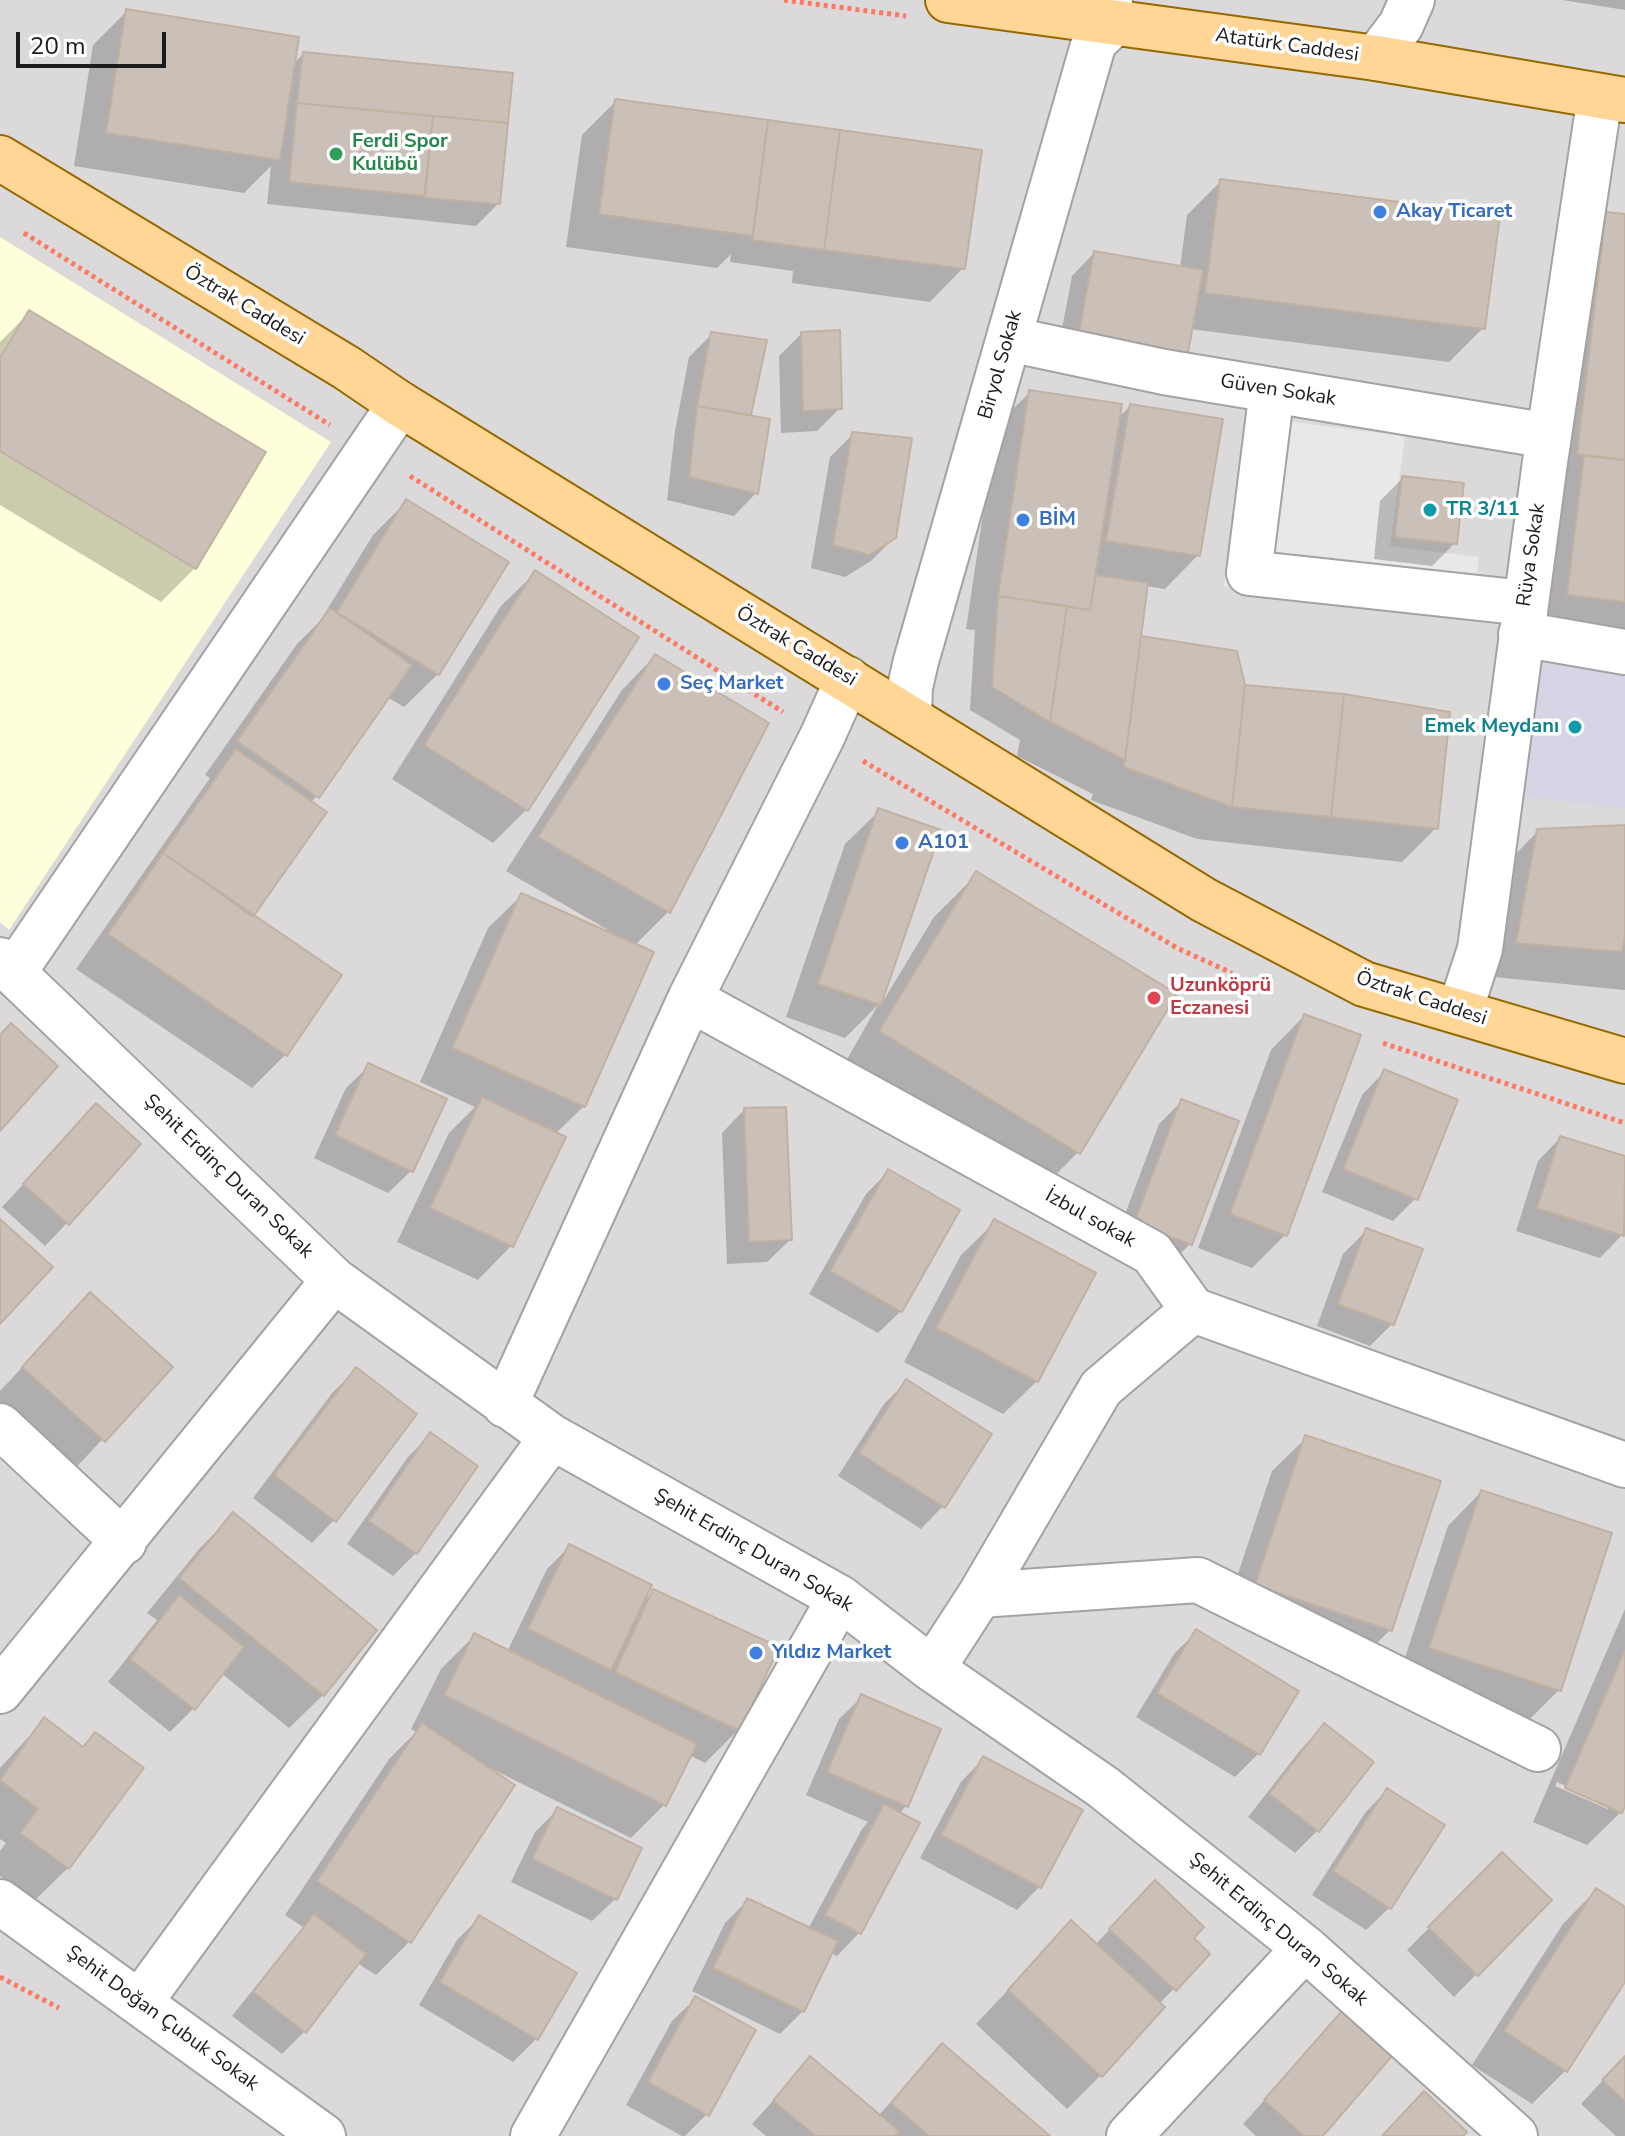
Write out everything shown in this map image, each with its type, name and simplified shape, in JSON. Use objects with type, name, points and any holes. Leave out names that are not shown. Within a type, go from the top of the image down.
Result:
[{"type":"main road","name":"Atatürk Caddesi","points":[[948,0],[1111,12],[1612,98]]},
{"type":"main road","name":"Öztrak Caddesi","points":[[0,158],[347,368],[400,404],[1204,900],[1364,984],[1625,1061]]},
{"type":"street","points":[[1376,58],[1401,25],[1412,0]]},
{"type":"street","name":"Biryol Sokak","points":[[909,716],[910,687],[916,661],[1094,42],[1111,12]]},
{"type":"street","name":"Rüya Sokak","points":[[1456,1010],[1466,992],[1480,949],[1549,436],[1612,98]]},
{"type":"street","name":"Güven Sokak","points":[[1009,339],[1164,372],[1549,436]]},
{"type":"street","points":[[1272,390],[1249,573],[1523,619],[1625,652]]},
{"type":"street","points":[[7,966],[400,404]]},
{"type":"street","points":[[505,1405],[690,999],[848,679]]},
{"type":"street","name":"Şehit Erdinç Duran Sokak","points":[[7,966],[334,1280],[552,1437],[840,1598],[932,1669],[1103,1787],[1305,1948],[1515,2136]]},
{"type":"street","name":"İzbul sokak","points":[[690,999],[1152,1253],[1193,1310]]},
{"type":"street","points":[[0,1691],[334,1280]]},
{"type":"street","points":[[932,1669],[980,1595],[1101,1388],[1193,1310],[1625,1465]]},
{"type":"street","points":[[0,1426],[124,1542]]},
{"type":"street","points":[[140,2002],[552,1437]]},
{"type":"street","points":[[980,1595],[1198,1580],[1538,1749]]},
{"type":"street","points":[[533,2136],[840,1598]]},
{"type":"street","name":"Şehit Doğan Çubuk Sokak","points":[[0,1902],[323,2136]]},
{"type":"street","points":[[1129,2136],[1305,1948]]},
{"type":"shaded area","points":[[0,0],[1625,0],[1625,2136],[0,2136]]},
{"type":"shaded area","points":[[0,237],[331,442],[9,930],[0,922]]},
{"type":"shaded area","points":[[1246,416],[1405,436],[1390,546],[1479,557],[1472,617],[1224,586]]},
{"type":"shaded area","name":"Emek Meydanı","points":[[1535,643],[1625,657],[1625,809],[1519,796]]},
{"type":"building","points":[[126,9],[299,37],[280,160],[106,133]]},
{"type":"building","points":[[303,52],[513,73],[508,123],[297,103]]},
{"type":"building","points":[[615,99],[768,120],[753,236],[599,214]]},
{"type":"building","points":[[297,103],[433,116],[424,196],[289,182]]},
{"type":"building","points":[[433,116],[508,123],[500,204],[425,198]]},
{"type":"building","points":[[768,120],[840,130],[824,250],[752,240]]},
{"type":"building","points":[[840,130],[982,150],[965,269],[824,250]]},
{"type":"building","points":[[1220,179],[1500,215],[1485,329],[1205,293]]},
{"type":"building","points":[[1606,212],[1625,214],[1625,460],[1577,454]]},
{"type":"building","points":[[1094,251],[1203,270],[1188,353],[1079,333]]},
{"type":"building","points":[[29,310],[266,452],[196,569],[0,451],[0,358]]},
{"type":"building","points":[[840,330],[842,409],[803,411],[801,332]]},
{"type":"building","points":[[711,332],[767,340],[751,415],[697,406]]},
{"type":"building","points":[[1029,390],[1122,404],[1090,610],[998,596]]},
{"type":"building","points":[[1130,404],[1223,419],[1200,556],[1106,541]]},
{"type":"building","points":[[697,406],[770,419],[758,494],[689,477]]},
{"type":"building","points":[[852,432],[912,438],[896,538],[869,555],[833,545]]},
{"type":"building","points":[[1584,456],[1625,460],[1625,602],[1567,595]]},
{"type":"building","name":"TR 3/11","points":[[1402,476],[1464,483],[1457,544],[1395,537]]},
{"type":"building","points":[[406,499],[509,562],[439,675],[337,612]]},
{"type":"building","points":[[535,570],[639,637],[528,811],[424,745]]},
{"type":"building","points":[[1096,575],[1148,583],[1125,760],[1050,722],[1067,606],[1090,610]]},
{"type":"building","points":[[998,596],[1067,606],[1050,722],[992,687]]},
{"type":"building","points":[[330,608],[412,665],[319,798],[237,741]]},
{"type":"building","points":[[1141,636],[1237,651],[1245,685],[1232,807],[1124,767]]},
{"type":"building","points":[[655,654],[769,723],[670,913],[538,837]]},
{"type":"building","points":[[1245,685],[1344,694],[1331,817],[1232,807]]},
{"type":"building","points":[[1344,694],[1450,712],[1438,829],[1331,817]]},
{"type":"building","points":[[236,749],[327,812],[253,917],[163,853]]},
{"type":"building","points":[[878,808],[941,830],[881,1005],[818,984]]},
{"type":"building","points":[[1625,825],[1625,936],[1622,952],[1516,943],[1537,829]]},
{"type":"building","points":[[163,853],[342,975],[287,1056],[108,934]]},
{"type":"building","points":[[976,871],[1177,994],[1080,1154],[879,1031]]},
{"type":"building","points":[[521,893],[654,952],[585,1107],[452,1048]]},
{"type":"building","points":[[1304,1014],[1361,1035],[1287,1236],[1230,1214]]},
{"type":"building","points":[[11,1023],[58,1066],[0,1131],[0,1035]]},
{"type":"building","points":[[368,1063],[447,1099],[413,1172],[335,1135]]},
{"type":"building","points":[[1384,1069],[1458,1100],[1418,1200],[1343,1169]]},
{"type":"building","points":[[482,1097],[566,1137],[513,1247],[430,1208]]},
{"type":"building","points":[[1181,1099],[1239,1121],[1192,1245],[1134,1223]]},
{"type":"building","points":[[96,1103],[141,1144],[69,1225],[23,1184]]},
{"type":"building","points":[[786,1107],[792,1240],[749,1242],[744,1108]]},
{"type":"building","points":[[1560,1136],[1625,1156],[1624,1236],[1537,1208]]},
{"type":"building","points":[[888,1169],[960,1210],[902,1312],[830,1271]]},
{"type":"building","points":[[0,1219],[53,1267],[0,1324]]},
{"type":"building","points":[[994,1219],[1096,1273],[1038,1382],[936,1328]]},
{"type":"building","points":[[1366,1228],[1423,1249],[1394,1325],[1338,1304]]},
{"type":"building","points":[[90,1292],[173,1367],[105,1442],[22,1367]]},
{"type":"building","points":[[356,1367],[417,1414],[336,1522],[274,1475]]},
{"type":"building","points":[[906,1379],[992,1434],[945,1508],[859,1453]]},
{"type":"building","points":[[430,1432],[478,1466],[417,1554],[369,1521]]},
{"type":"building","points":[[1305,1435],[1441,1481],[1392,1631],[1255,1585]]},
{"type":"building","points":[[1481,1490],[1612,1533],[1561,1691],[1429,1648]]},
{"type":"building","points":[[233,1512],[377,1630],[324,1696],[179,1578]]},
{"type":"building","points":[[569,1544],[652,1585],[611,1670],[528,1629]]},
{"type":"building","points":[[653,1589],[779,1647],[740,1731],[615,1672]]},
{"type":"building","points":[[179,1595],[244,1647],[195,1710],[130,1659]]},
{"type":"building","points":[[1196,1629],[1299,1691],[1260,1755],[1157,1693]]},
{"type":"building","points":[[474,1633],[697,1744],[666,1806],[444,1695]]},
{"type":"building","points":[[1625,1650],[1625,1806],[1622,1813],[1565,1788]]},
{"type":"building","points":[[861,1694],[941,1729],[908,1807],[827,1772]]},
{"type":"building","points":[[44,1717],[83,1747],[95,1732],[144,1768],[69,1869],[20,1833],[38,1809],[0,1780]]},
{"type":"building","points":[[422,1723],[515,1785],[411,1943],[317,1881]]},
{"type":"building","points":[[1324,1723],[1374,1762],[1319,1832],[1269,1794]]},
{"type":"building","points":[[983,1756],[1083,1810],[1041,1888],[941,1835]]},
{"type":"building","points":[[1387,1788],[1445,1825],[1391,1909],[1333,1871]]},
{"type":"building","points":[[884,1804],[920,1823],[861,1934],[825,1915]]},
{"type":"building","points":[[557,1807],[642,1848],[617,1900],[532,1859]]},
{"type":"building","points":[[1502,1852],[1552,1900],[1478,1976],[1428,1927]]},
{"type":"building","points":[[1155,1880],[1204,1927],[1194,1938],[1210,1954],[1176,1991],[1109,1929]]},
{"type":"building","points":[[1596,1888],[1625,1907],[1625,1982],[1567,2072],[1504,2031]]},
{"type":"building","points":[[747,1898],[838,1941],[804,2012],[713,1968]]},
{"type":"building","points":[[314,1914],[366,1954],[306,2033],[253,1992]]},
{"type":"building","points":[[479,1915],[577,1973],[538,2040],[440,1982]]},
{"type":"building","points":[[1071,1920],[1165,2007],[1102,2077],[1008,1990]]},
{"type":"building","points":[[695,1996],[756,2030],[709,2116],[648,2082]]},
{"type":"building","points":[[1342,2011],[1392,2056],[1323,2136],[1304,2136],[1264,2100]]},
{"type":"building","points":[[942,2043],[1050,2136],[929,2136],[891,2103]]},
{"type":"building","points":[[810,2056],[899,2131],[895,2136],[816,2136],[773,2101]]},
{"type":"building","points":[[1625,2056],[1625,2101],[1602,2080]]},
{"type":"building","points":[[1424,2091],[1467,2132],[1463,2136],[1382,2136]]},
{"type":"place","name":"Ferdi Spor Kulübü","points":[[336,154]]},
{"type":"place","name":"Akay Ticaret","points":[[1380,212]]},
{"type":"place","name":"TR 3/11","points":[[1430,510]]},
{"type":"place","name":"BİM","points":[[1023,520]]},
{"type":"place","name":"Seç Market","points":[[664,684]]},
{"type":"place","name":"Emek Meydanı","points":[[1575,727]]},
{"type":"place","name":"A101","points":[[902,843]]},
{"type":"place","name":"Uzunköprü Eczanesi","points":[[1154,998]]},
{"type":"place","name":"Yıldız Market","points":[[756,1653]]}]
